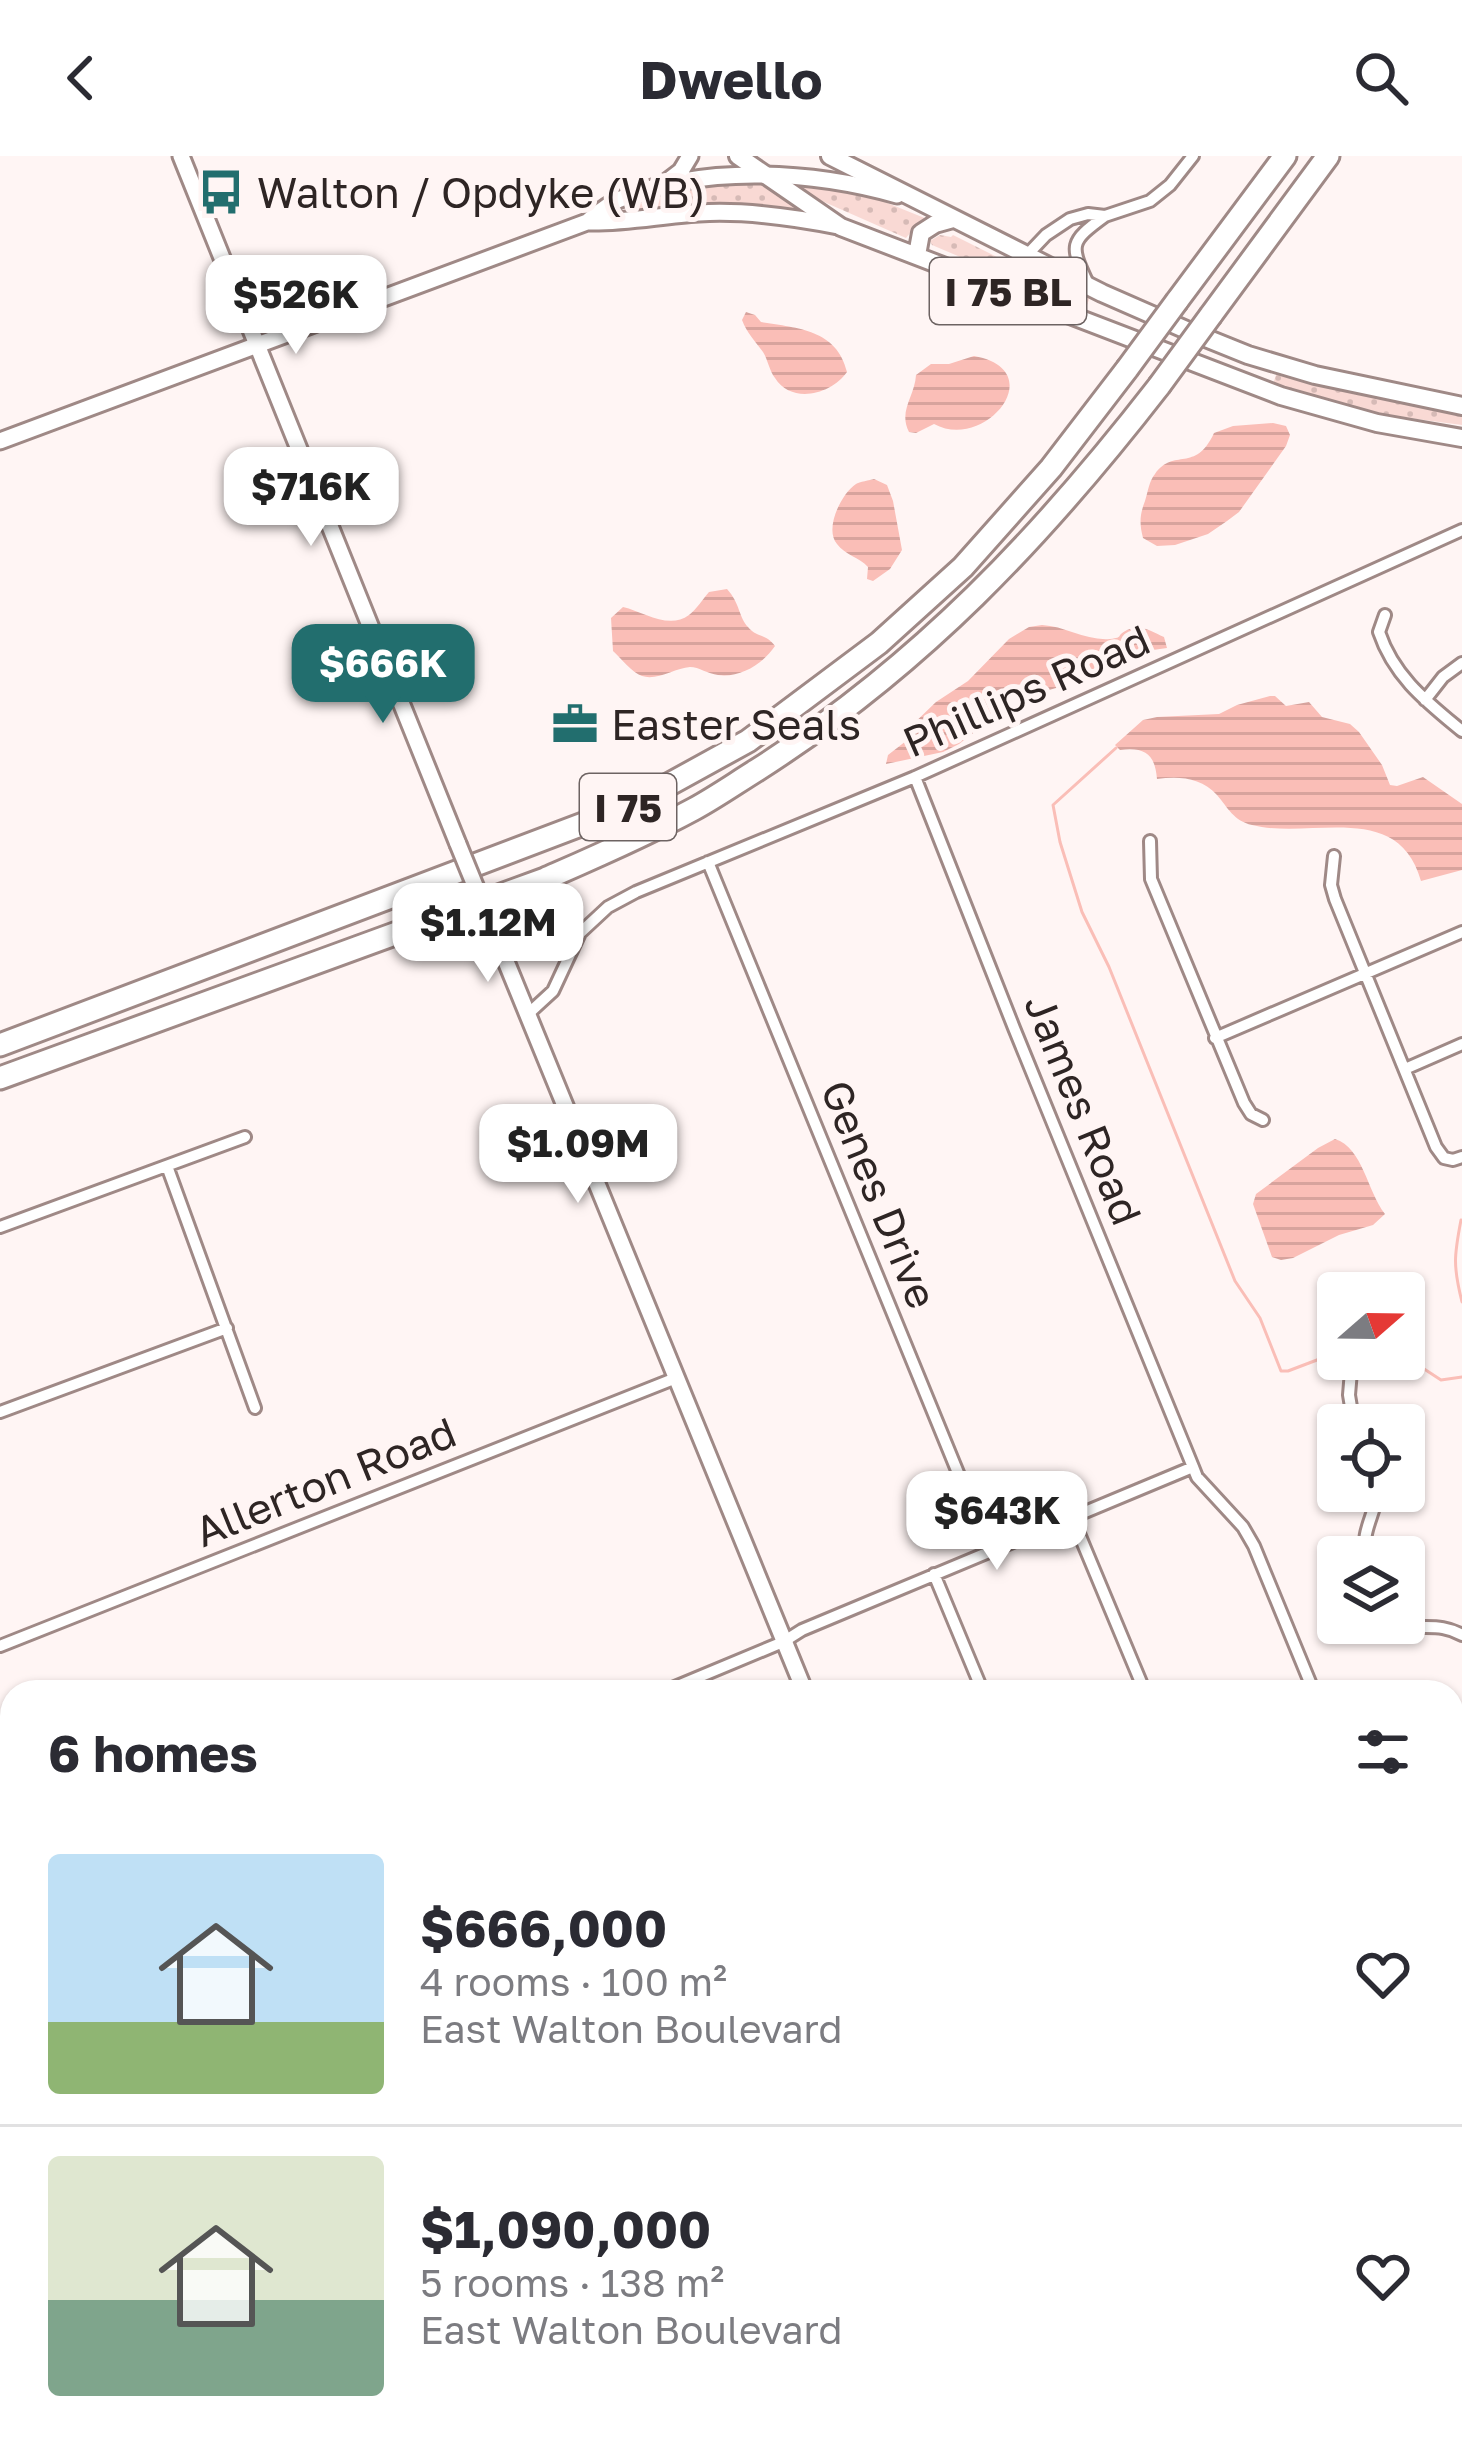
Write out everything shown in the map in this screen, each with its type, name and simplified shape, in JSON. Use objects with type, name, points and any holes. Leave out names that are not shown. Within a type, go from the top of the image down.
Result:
[{"type":"highway","name":"I 75","points":[[0,1045],[628,807],[748,741],[879,644],[963,567],[1051,468],[1285,156]]},
{"type":"highway","name":"I 75","points":[[0,1078],[545,879],[698,807],[843,712],[952,619],[1047,522],[1159,386],[1328,156]]},
{"type":"main road","points":[[181,156],[800,1680]]},
{"type":"main road","points":[[659,188],[681,171],[690,156]]},
{"type":"main road","name":"I 75 BL","points":[[738,156],[841,226],[1250,385],[1330,411],[1462,438]]},
{"type":"main road","name":"I 75 BL","points":[[830,156],[1088,286],[1248,355],[1315,375],[1462,406]]},
{"type":"main road","points":[[0,441],[587,222],[614,202],[659,188],[765,176],[836,181],[918,201]]},
{"type":"main road","points":[[587,222],[734,212],[841,226]]},
{"type":"main road","points":[[916,255],[921,233],[954,219]]},
{"type":"street","points":[[1088,286],[1076,245],[1082,232],[1105,216],[1157,196],[1193,156]]},
{"type":"street","points":[[1027,255],[1063,223],[1088,214],[1105,216]]},
{"type":"street","name":"Phillips Road","points":[[528,1014],[553,992],[580,933],[608,907],[915,777],[1462,530]]},
{"type":"street","points":[[1385,615],[1378,632],[1402,679],[1462,731]]},
{"type":"street","points":[[1425,700],[1462,663]]},
{"type":"street","name":"James Road","points":[[915,777],[1193,1467],[1249,1538],[1309,1680]]},
{"type":"street","points":[[1150,841],[1151,880],[1244,1103],[1263,1120]]},
{"type":"street","points":[[1334,856],[1331,886],[1436,1147],[1444,1158],[1462,1157]]},
{"type":"street","name":"Genes Drive","points":[[708,862],[990,1551]]},
{"type":"street","points":[[1215,1038],[1462,932]]},
{"type":"street","points":[[1405,1070],[1462,1044]]},
{"type":"street","points":[[0,1227],[244,1136]]},
{"type":"street","points":[[167,1166],[255,1408]]},
{"type":"street","points":[[0,1412],[226,1328]]},
{"type":"street","name":"Allerton Road","points":[[0,1646],[676,1378]]},
{"type":"street","points":[[692,1680],[1193,1467]]},
{"type":"street","points":[[1072,1517],[1140,1680]]},
{"type":"street","points":[[934,1574],[977,1680]]},
{"type":"street","points":[[1425,1626],[1462,1635]]},
{"type":"shaded area","points":[[761,181],[802,207],[800,213],[707,206],[625,214],[624,205],[680,190]]},
{"type":"shaded area","points":[[794,182],[865,194],[927,219],[906,238],[806,194],[792,186]]},
{"type":"shaded area","points":[[953,235],[1090,297],[1085,310],[932,245],[930,241]]},
{"type":"shaded area","points":[[746,312],[761,322],[825,339],[842,358],[847,372],[822,391],[791,392],[773,375],[744,325]]},
{"type":"shaded area","points":[[974,356],[997,364],[1008,376],[1009,391],[1002,406],[973,427],[954,430],[934,424],[909,432],[906,410],[916,375],[931,364]]},
{"type":"shaded area","points":[[1277,372],[1387,401],[1462,414],[1462,425],[1371,413],[1273,384]]},
{"type":"shaded area","points":[[1233,426],[1286,426],[1290,435],[1286,446],[1239,512],[1208,534],[1175,545],[1157,546],[1143,538],[1142,510],[1151,480],[1162,466],[1199,453],[1214,433]]},
{"type":"shaded area","points":[[874,479],[887,485],[902,550],[890,569],[873,581],[867,579],[868,567],[837,544],[832,530],[845,495],[856,484]]},
{"type":"shaded area","points":[[727,589],[748,627],[775,646],[750,668],[726,675],[690,667],[648,677],[634,672],[613,651],[611,618],[623,607],[673,621],[689,615],[709,592]]},
{"type":"shaded area","points":[[1042,625],[1101,639],[1141,628],[1164,637],[1167,648],[1139,652],[1120,667],[1049,690],[1025,683],[1011,687],[985,724],[959,744],[886,764],[888,755],[906,741],[906,731],[936,702],[968,681],[1009,639]]},
{"type":"shaded area","points":[[1270,696],[1286,706],[1309,702],[1322,717],[1350,724],[1382,765],[1390,785],[1423,777],[1462,804],[1462,870],[1421,881],[1410,856],[1393,840],[1373,831],[1246,823],[1204,784],[1157,779],[1147,754],[1115,745],[1143,720],[1219,714]]},
{"type":"shaded area","points":[[1335,1139],[1352,1151],[1385,1214],[1373,1225],[1339,1235],[1293,1258],[1272,1257],[1253,1204],[1256,1194]]},
{"type":"waterway","points":[[1116,748],[1053,805],[1082,912],[1109,967],[1235,1281],[1260,1318],[1281,1371],[1317,1360]]},
{"type":"waterway","points":[[1461,1220],[1456,1261],[1462,1302]]},
{"type":"waterway","points":[[1425,1370],[1441,1380],[1462,1377]]},
{"type":"place","name":"Walton / Opdyke (WB)","points":[[221,192]]},
{"type":"place","name":"Easter Seals","points":[[575,724]]}]
